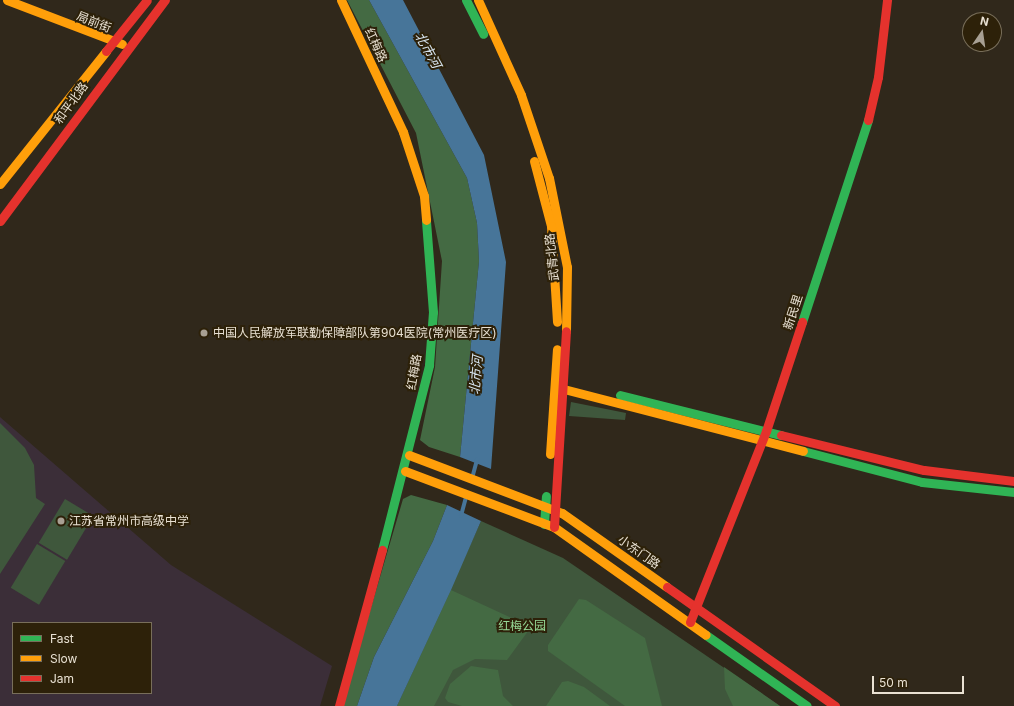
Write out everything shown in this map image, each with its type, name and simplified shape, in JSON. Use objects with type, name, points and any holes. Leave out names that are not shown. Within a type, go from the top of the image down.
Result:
[{"type":"street","name":"局前街","points":[[7,0],[114,39],[128,46]]},
{"type":"street","name":"和平北路","points":[[0,184],[114,39],[147,0]]},
{"type":"street","name":"和平北路","points":[[0,221],[128,46],[165,0]]},
{"type":"street","name":"红梅路","points":[[339,706],[409,455],[429,365],[433,312],[424,196],[403,132],[341,0]]},
{"type":"street","points":[[468,1],[479,3],[492,0]]},
{"type":"street","name":"新民里","points":[[690,622],[697,609],[766,431],[867,125],[878,77],[887,0]]},
{"type":"street","name":"武青北路","points":[[468,1],[513,95],[551,226],[556,270],[554,386],[544,524]]},
{"type":"street","name":"武青北路","points":[[479,3],[521,95],[560,223],[567,267],[565,386],[554,528]]},
{"type":"street","points":[[554,386],[565,386],[766,431],[924,470],[1014,481]]},
{"type":"street","points":[[565,386],[762,441],[922,482],[1014,492]]},
{"type":"street","name":"小东门路","points":[[409,455],[555,510],[835,706]]},
{"type":"street","points":[[405,471],[554,528],[690,622],[807,706]]},
{"type":"shaded area","name":"江苏省常州市高级中学","points":[[0,417],[171,565],[332,666],[320,706],[0,706]]},
{"type":"green space","points":[[347,0],[369,0],[467,178],[477,223],[479,261],[460,457],[429,447],[420,440],[435,367],[442,261],[416,133]]},
{"type":"green space","points":[[571,402],[626,413],[625,420],[569,416]]},
{"type":"green space","points":[[0,423],[25,448],[34,465],[36,498],[45,504],[0,574]]},
{"type":"green space","points":[[411,495],[447,505],[433,541],[374,657],[357,706],[342,706],[403,499]]},
{"type":"green space","points":[[65,499],[93,516],[67,560],[39,543]]},
{"type":"green space","name":"红梅公园","points":[[481,521],[563,558],[780,706],[397,706]]},
{"type":"green space","points":[[37,544],[65,561],[39,605],[11,588]]},
{"type":"green space","points":[[451,590],[531,627],[507,660],[475,659],[453,670],[434,706],[397,706]]},
{"type":"green space","points":[[579,599],[586,600],[645,638],[662,706],[625,706],[548,651],[548,645]]},
{"type":"green space","points":[[471,666],[498,670],[503,696],[513,706],[462,706],[448,702],[445,698],[450,684]]},
{"type":"green space","points":[[724,667],[780,706],[733,706],[725,689]]},
{"type":"green space","points":[[568,681],[584,687],[610,706],[546,706],[562,682]]},
{"type":"water","points":[[369,0],[403,0],[484,155],[506,262],[491,469],[460,457],[479,261],[477,223],[467,178]]},
{"type":"water","points":[[447,505],[481,521],[451,590],[397,706],[357,706],[374,657],[433,541]]},
{"type":"waterway","name":"北市河","points":[[473,475],[477,460]]},
{"type":"waterway","name":"北市河","points":[[461,516],[466,497]]},
{"type":"traffic: fast","points":[[466,0],[483,34]]},
{"type":"traffic: fast","points":[[802,322],[868,120]]},
{"type":"traffic: fast","points":[[382,550],[429,365],[433,312],[426,220]]},
{"type":"traffic: fast","points":[[620,395],[781,435]]},
{"type":"traffic: fast","points":[[803,451],[922,482],[1014,492]]},
{"type":"traffic: fast","points":[[544,524],[546,496]]},
{"type":"traffic: fast","points":[[706,635],[807,706]]},
{"type":"traffic: slow","points":[[7,0],[122,44]]},
{"type":"traffic: slow","points":[[341,0],[403,132],[424,196],[426,220]]},
{"type":"traffic: slow","points":[[478,0],[521,95],[549,178],[567,267],[566,331]]},
{"type":"traffic: slow","points":[[0,184],[106,51]]},
{"type":"traffic: slow","points":[[534,161],[551,226],[557,322]]},
{"type":"traffic: slow","points":[[550,454],[557,349]]},
{"type":"traffic: slow","points":[[556,387],[803,451]]},
{"type":"traffic: slow","points":[[409,455],[562,513],[667,587]]},
{"type":"traffic: slow","points":[[405,471],[554,527],[706,635]]},
{"type":"traffic: jam","points":[[106,51],[147,0]]},
{"type":"traffic: jam","points":[[0,221],[165,0]]},
{"type":"traffic: jam","points":[[868,120],[878,77],[887,0]]},
{"type":"traffic: jam","points":[[690,622],[766,431],[802,322]]},
{"type":"traffic: jam","points":[[554,527],[566,331]]},
{"type":"traffic: jam","points":[[781,435],[924,470],[1014,481]]},
{"type":"traffic: jam","points":[[339,706],[382,550]]},
{"type":"traffic: jam","points":[[667,587],[835,706]]},
{"type":"place","name":"中国人民解放军联勤保障部队第904医院(常州医疗区)","points":[[204,333]]},
{"type":"place","name":"江苏省常州市高级中学","points":[[61,521]]}]
